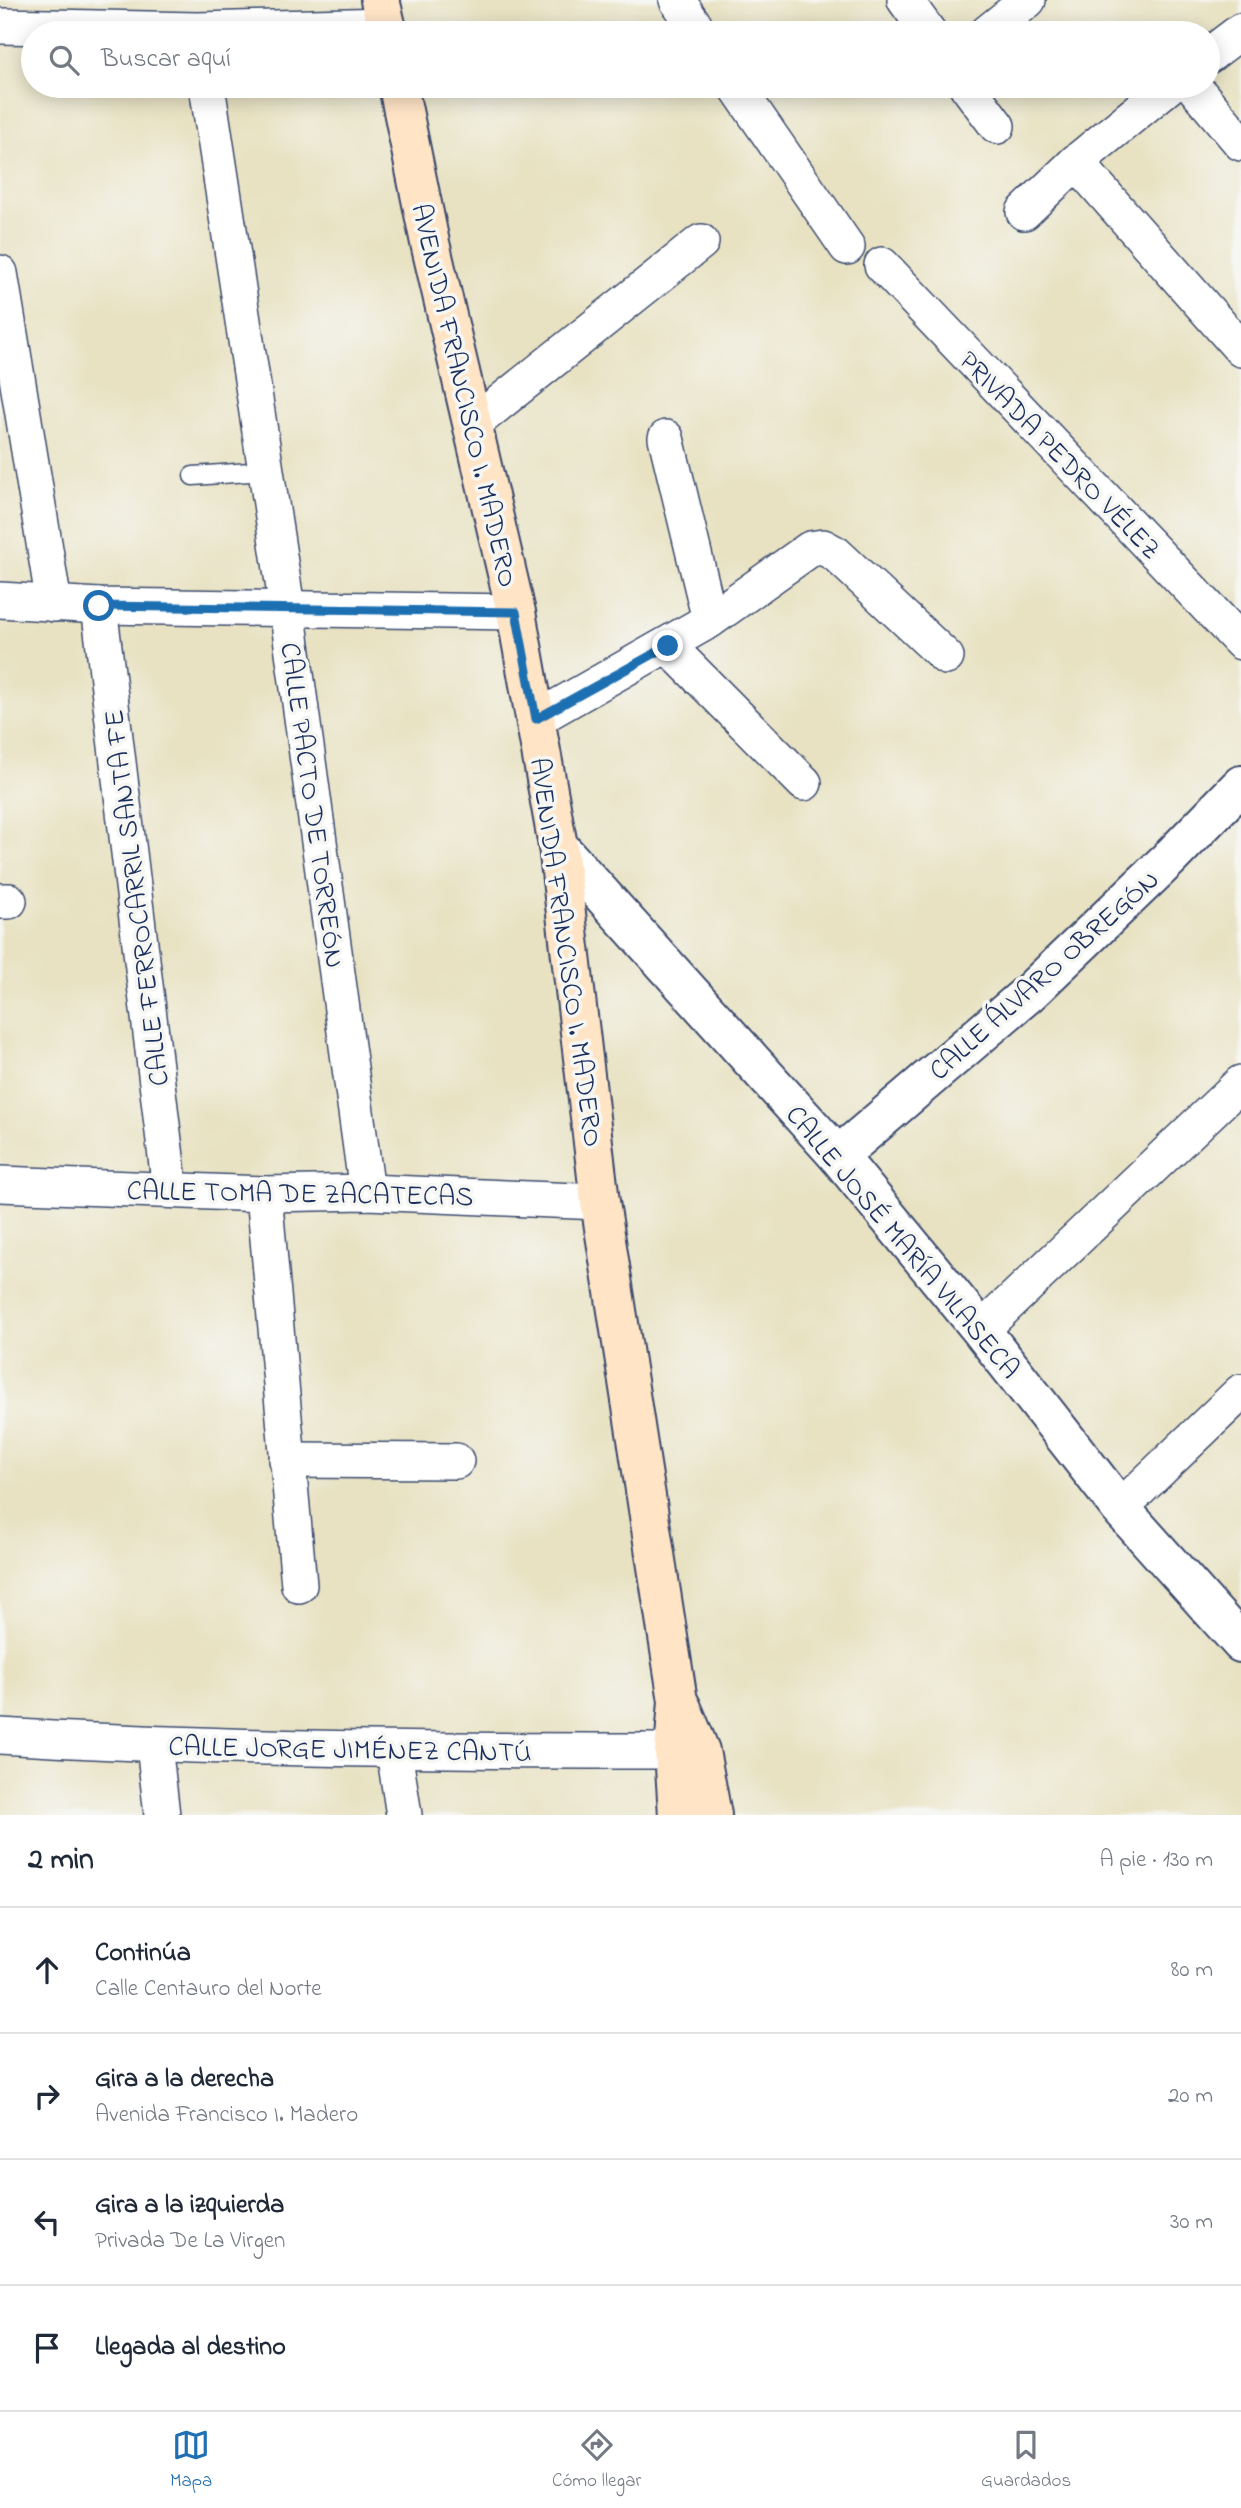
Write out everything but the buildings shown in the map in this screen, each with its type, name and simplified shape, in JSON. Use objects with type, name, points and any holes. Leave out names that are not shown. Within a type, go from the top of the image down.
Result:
[{"type":"main road","name":"AVENIDA FRANCISCO I. MADERO","points":[[400,98],[430,243],[516,612],[536,719],[558,846],[600,1202],[678,1701],[687,1751],[712,1815]]},
{"type":"main road","name":"AVENIDA FRANCISCO I. MADERO","points":[[678,1815],[687,1751]]},
{"type":"street","points":[[677,0],[692,21]]},
{"type":"street","points":[[905,0],[920,21]]},
{"type":"street","points":[[1002,21],[1028,0]]},
{"type":"street","points":[[41,21],[106,13],[147,21]]},
{"type":"street","points":[[242,21],[276,13],[385,19]]},
{"type":"street","points":[[0,26],[21,23]]},
{"type":"street","points":[[1220,47],[1241,31]]},
{"type":"street","name":"CALLE PACTO DE TORREÓN","points":[[209,98],[287,608],[367,1192]]},
{"type":"street","points":[[744,98],[847,247]]},
{"type":"street","points":[[976,98],[997,126]]},
{"type":"street","points":[[1024,212],[1076,162],[1154,98]]},
{"type":"street","points":[[1203,98],[1241,143]]},
{"type":"street","points":[[1076,162],[1241,349]]},
{"type":"street","points":[[473,424],[701,242]]},
{"type":"street","name":"PRIVADA PEDRO VÉLEZ","points":[[882,265],[1241,642]]},
{"type":"street","points":[[0,273],[54,604]]},
{"type":"street","points":[[666,438],[710,620]]},
{"type":"street","points":[[536,719],[710,620],[810,549],[824,547],[836,554],[946,657]]},
{"type":"street","points":[[0,600],[99,606],[516,612]]},
{"type":"street","name":"CALLE FERROCARRIL SANTA FE","points":[[99,606],[170,1190]]},
{"type":"street","points":[[668,646],[804,783]]},
{"type":"street","name":"CALLE ÁLVARO OBREGÓN","points":[[838,1156],[1030,992],[1170,858],[1241,785]]},
{"type":"street","name":"CALLE JOSÉ MARÍA VILASECA","points":[[558,846],[838,1156],[981,1330],[1120,1508],[1241,1643]]},
{"type":"street","points":[[981,1330],[1241,1083]]},
{"type":"street","name":"CALLE TOMA DE ZACATECAS","points":[[0,1185],[264,1194],[367,1192],[600,1202]]},
{"type":"street","points":[[264,1194],[299,1585]]},
{"type":"street","points":[[1120,1508],[1241,1392]]},
{"type":"street","points":[[288,1460],[456,1461]]},
{"type":"street","points":[[0,1723],[0,1736]]},
{"type":"street","name":"CALLE JORGE JIMÉNEZ CANTÚ","points":[[0,1736],[154,1745],[394,1751],[687,1751]]},
{"type":"street","points":[[154,1745],[162,1815]]},
{"type":"street","points":[[394,1751],[404,1815]]},
{"type":"lane","points":[[193,476],[265,471]]},
{"type":"route","points":[[99,606],[516,612],[536,719],[668,646]]}]
